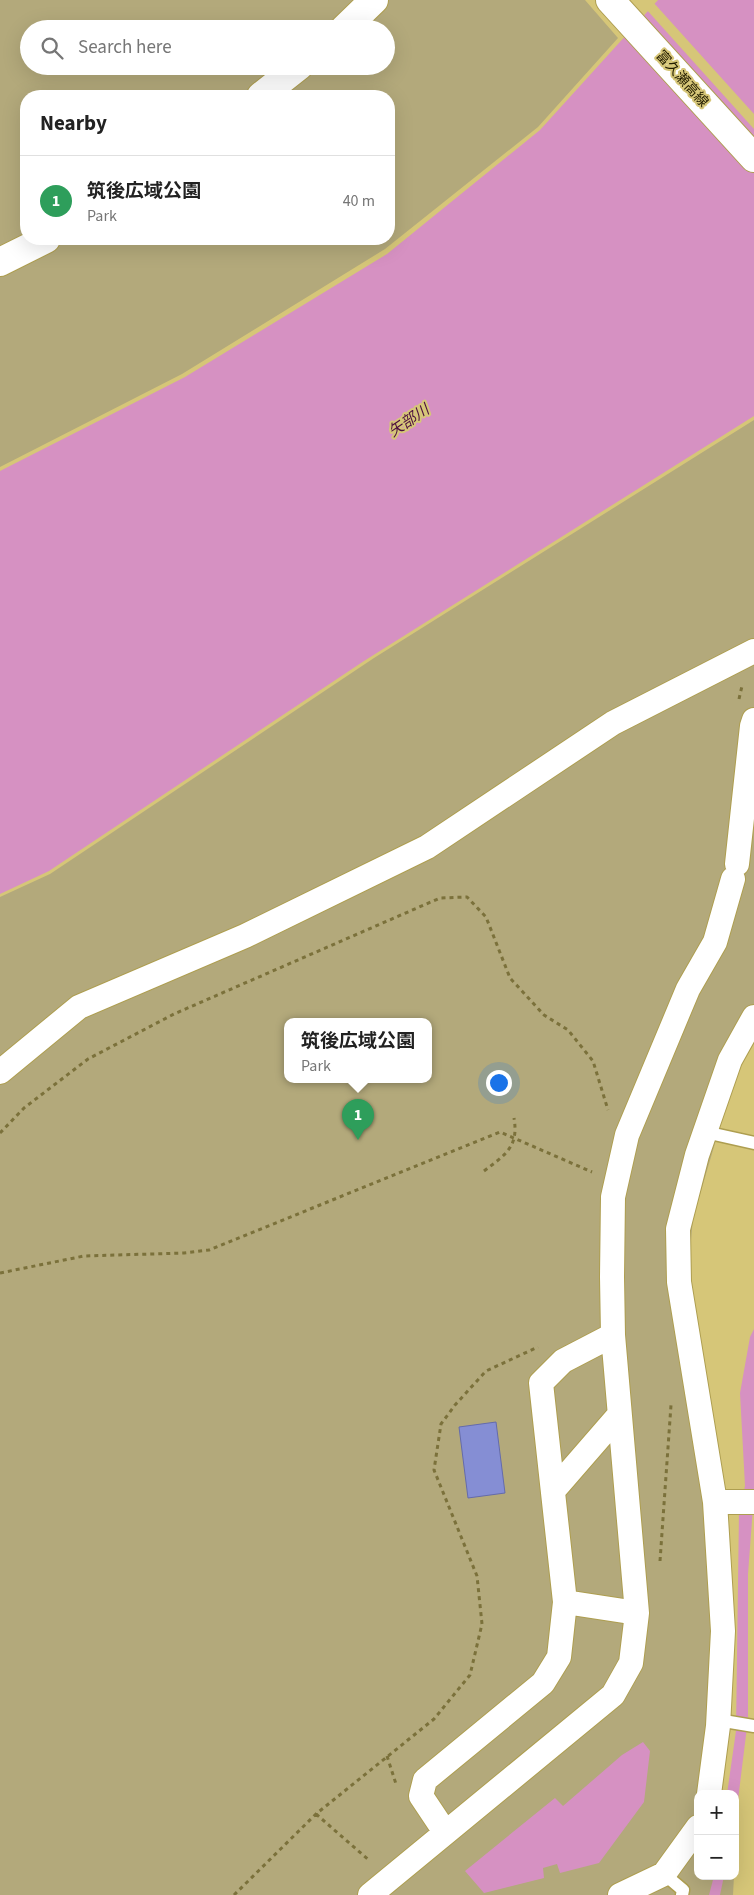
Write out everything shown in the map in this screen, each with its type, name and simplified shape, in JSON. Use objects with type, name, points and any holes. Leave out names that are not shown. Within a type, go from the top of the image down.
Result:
[{"type":"main road","points":[[353,20],[374,0]]},
{"type":"main road","name":"富久瀬高線","points":[[610,0],[754,158]]},
{"type":"main road","points":[[269,90],[288,75]]},
{"type":"main road","points":[[0,262],[34,245]]},
{"type":"street","points":[[0,1072],[79,1007],[245,936],[427,847],[613,723],[754,650]]},
{"type":"street","points":[[370,1895],[397,1887],[445,1832],[614,1695],[631,1663],[637,1613],[614,1335],[612,1277],[613,1196],[627,1135],[688,989],[715,942],[748,823],[752,726],[754,720]]},
{"type":"street","points":[[709,1790],[718,1720],[723,1631],[715,1502],[679,1282],[678,1229],[697,1155],[730,1060],[754,1017]]},
{"type":"street","points":[[445,1832],[421,1796],[425,1780],[543,1683],[559,1657],[565,1602],[541,1384],[563,1361],[614,1335]]},
{"type":"street","points":[[553,1490],[620,1415]]},
{"type":"street","points":[[715,1502],[754,1502]]},
{"type":"street","points":[[565,1602],[637,1613]]},
{"type":"street","points":[[620,1895],[664,1874],[694,1833]]},
{"type":"lane","points":[[705,1132],[754,1143]]},
{"type":"lane","points":[[718,1720],[754,1726]]},
{"type":"lane","points":[[664,1874],[683,1890],[682,1895]]},
{"type":"path","points":[[738,699],[743,680]]},
{"type":"path","points":[[0,1133],[24,1108],[88,1059],[174,1014],[440,898],[467,897],[486,917],[510,978],[544,1015],[568,1030],[593,1061],[609,1112]]},
{"type":"path","points":[[484,1171],[504,1155],[515,1139],[514,1118]]},
{"type":"path","points":[[0,1273],[84,1256],[184,1253],[209,1250],[500,1132],[595,1173]]},
{"type":"path","points":[[234,1895],[316,1814],[434,1720],[470,1675],[482,1624],[477,1576],[434,1470],[441,1424],[455,1405],[486,1371],[546,1344]]},
{"type":"path","points":[[660,1569],[671,1401]]},
{"type":"path","points":[[316,1814],[397,1887]]},
{"type":"shaded area","points":[[0,0],[585,0],[618,38],[538,127],[395,241],[395,90],[20,90],[20,245],[390,245],[182,374],[0,467]]},
{"type":"shaded area","points":[[754,420],[754,1034],[739,1062],[693,1218],[688,1283],[728,1560],[699,1790],[694,1790],[694,1880],[734,1880],[733,1895],[0,1895],[0,897],[50,874],[374,658]]},
{"type":"water","name":"矢部川","points":[[658,0],[754,0],[754,416],[364,661],[49,871],[0,894],[0,471],[185,377],[387,254],[540,130]]},
{"type":"water","points":[[754,1329],[754,1494],[748,1574],[748,1719],[739,1792],[739,1790],[728,1790],[736,1731],[739,1511],[745,1486],[740,1393],[750,1337]]},
{"type":"water","points":[[643,1742],[650,1751],[644,1802],[599,1863],[560,1873],[557,1864],[543,1868],[544,1878],[484,1893],[465,1871],[555,1798],[563,1806],[622,1755]]},
{"type":"water","points":[[713,1880],[723,1880],[720,1895],[709,1895]]},
{"type":"pier","points":[[653,2],[754,114],[754,129],[646,9]]},
{"type":"building","points":[[496,1422],[505,1493],[468,1498],[459,1427]]},
{"type":"place","name":"筑後広域公園","points":[[358,1140]]}]
